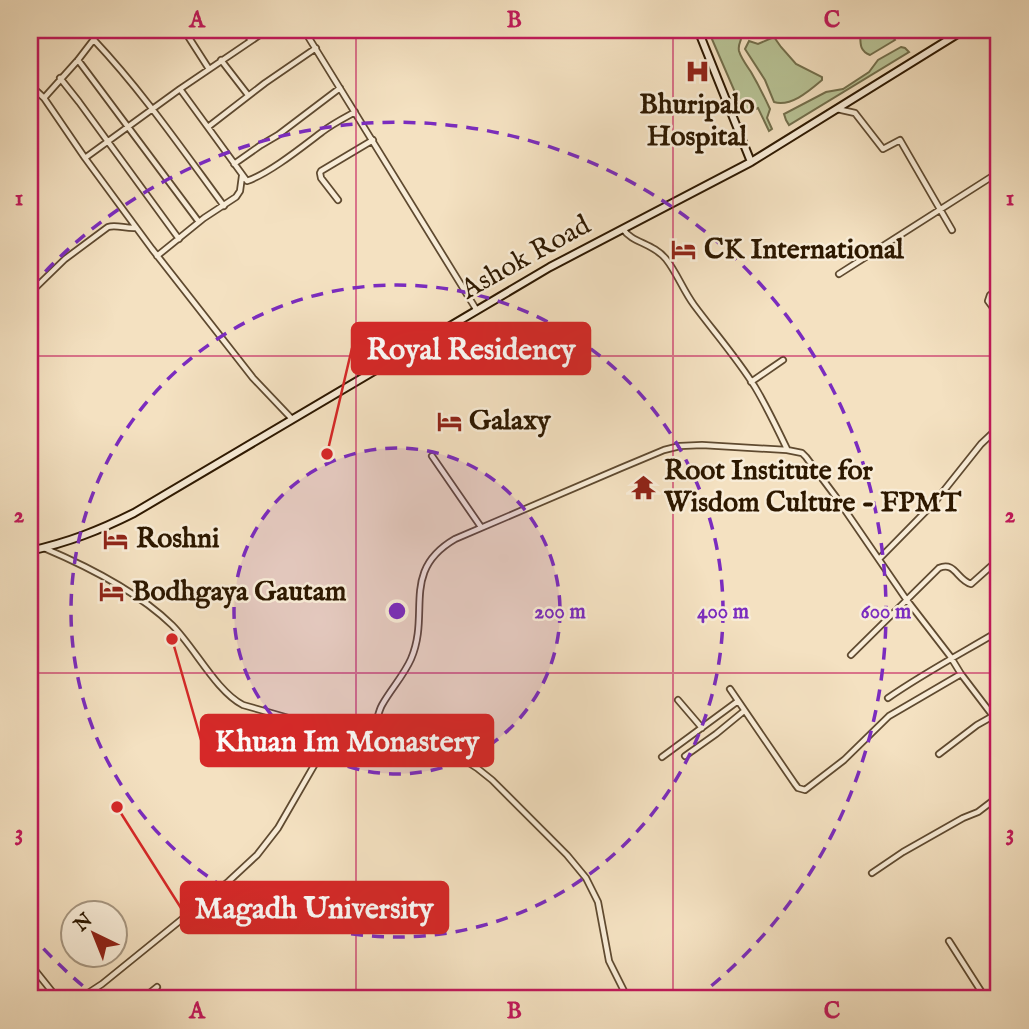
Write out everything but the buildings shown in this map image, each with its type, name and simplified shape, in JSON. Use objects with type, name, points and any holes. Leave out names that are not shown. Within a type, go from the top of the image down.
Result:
[{"type":"street","points":[[44,98],[101,30]]},
{"type":"street","points":[[184,30],[209,69]]},
{"type":"street","points":[[243,30],[251,40]]},
{"type":"street","points":[[85,158],[267,30]]},
{"type":"street","points":[[304,30],[477,309]]},
{"type":"street","points":[[698,30],[751,162]]},
{"type":"street","name":"Ashok Road","points":[[30,551],[93,533],[134,513],[550,267],[751,162],[964,30]]},
{"type":"street","points":[[94,40],[152,109],[224,206]]},
{"type":"street","points":[[208,127],[248,95],[316,48]]},
{"type":"street","points":[[78,60],[199,222]]},
{"type":"street","points":[[221,60],[248,95]]},
{"type":"street","points":[[60,78],[179,239]]},
{"type":"street","points":[[30,85],[44,98],[157,256],[253,378],[292,419]]},
{"type":"street","points":[[234,164],[340,88]]},
{"type":"street","points":[[180,89],[247,181],[355,112]]},
{"type":"street","points":[[836,109],[855,113],[883,149],[900,140],[952,230]]},
{"type":"street","points":[[338,200],[320,173],[373,140]]},
{"type":"street","points":[[839,274],[999,172]]},
{"type":"street","points":[[157,256],[239,194],[242,175]]},
{"type":"street","points":[[30,293],[65,259],[108,227],[114,225],[127,229],[136,228]]},
{"type":"street","points":[[623,229],[628,237],[645,243],[667,261],[692,303],[718,334],[751,382],[768,409],[787,450]]},
{"type":"street","points":[[999,289],[990,295],[988,301],[999,316]]},
{"type":"street","points":[[444,328],[470,354]]},
{"type":"street","points":[[751,382],[783,360]]},
{"type":"street","points":[[879,559],[934,503],[981,444],[999,427]]},
{"type":"street","points":[[374,730],[380,708],[407,667],[415,648],[423,572],[445,545],[653,454],[680,446],[702,445],[802,453],[836,497],[906,600],[952,658],[999,727]]},
{"type":"street","points":[[432,456],[481,527]]},
{"type":"street","points":[[43,548],[109,579],[159,614],[171,624],[236,702],[299,722],[374,730],[429,742],[463,758],[492,780],[567,855],[586,878],[600,910],[609,961],[628,999]]},
{"type":"street","points":[[851,655],[939,568],[951,566],[963,581],[971,584],[999,559]]},
{"type":"street","points":[[888,698],[999,631]]},
{"type":"street","points":[[730,689],[795,784],[805,790],[844,760],[889,716],[961,674]]},
{"type":"street","points":[[678,700],[702,728]]},
{"type":"street","points":[[662,757],[738,701]]},
{"type":"street","points":[[685,756],[744,711]]},
{"type":"street","points":[[939,754],[993,716]]},
{"type":"street","points":[[79,999],[102,984],[257,855],[278,828],[327,743],[330,727]]},
{"type":"street","points":[[872,873],[903,852],[978,812],[999,796]]},
{"type":"street","points":[[949,942],[986,999]]},
{"type":"street","points":[[30,964],[58,999]]},
{"type":"street","points":[[142,999],[157,987]]},
{"type":"green space","points":[[708,30],[737,30],[740,34],[740,54],[770,109],[767,118],[772,129],[769,131],[758,108],[744,113]]},
{"type":"green space","points":[[860,30],[889,30],[895,40],[870,55],[862,48]]},
{"type":"green space","points":[[774,37],[796,64],[822,77],[822,80],[806,93],[787,102],[774,102],[765,80],[745,49],[749,41],[758,44]]},
{"type":"green space","points":[[901,47],[909,52],[789,125],[784,114],[826,92],[843,89],[869,72],[878,60]]},
{"type":"place","name":"Bhuripalo Hospital","points":[[697,71]]},
{"type":"place","name":"CK International","points":[[684,250]]},
{"type":"place","name":"Galaxy","points":[[449,421]]},
{"type":"place","name":"Royal Residency","points":[[327,454]]},
{"type":"place","name":"Root Institute for Wisdom Culture - FPMT","points":[[644,487]]},
{"type":"place","name":"Roshni","points":[[116,539]]},
{"type":"place","name":"Bodhgaya Gautam","points":[[112,592]]},
{"type":"place","name":"Khuan Im Monastery","points":[[172,639]]},
{"type":"place","name":"Magadh University","points":[[117,807]]}]
